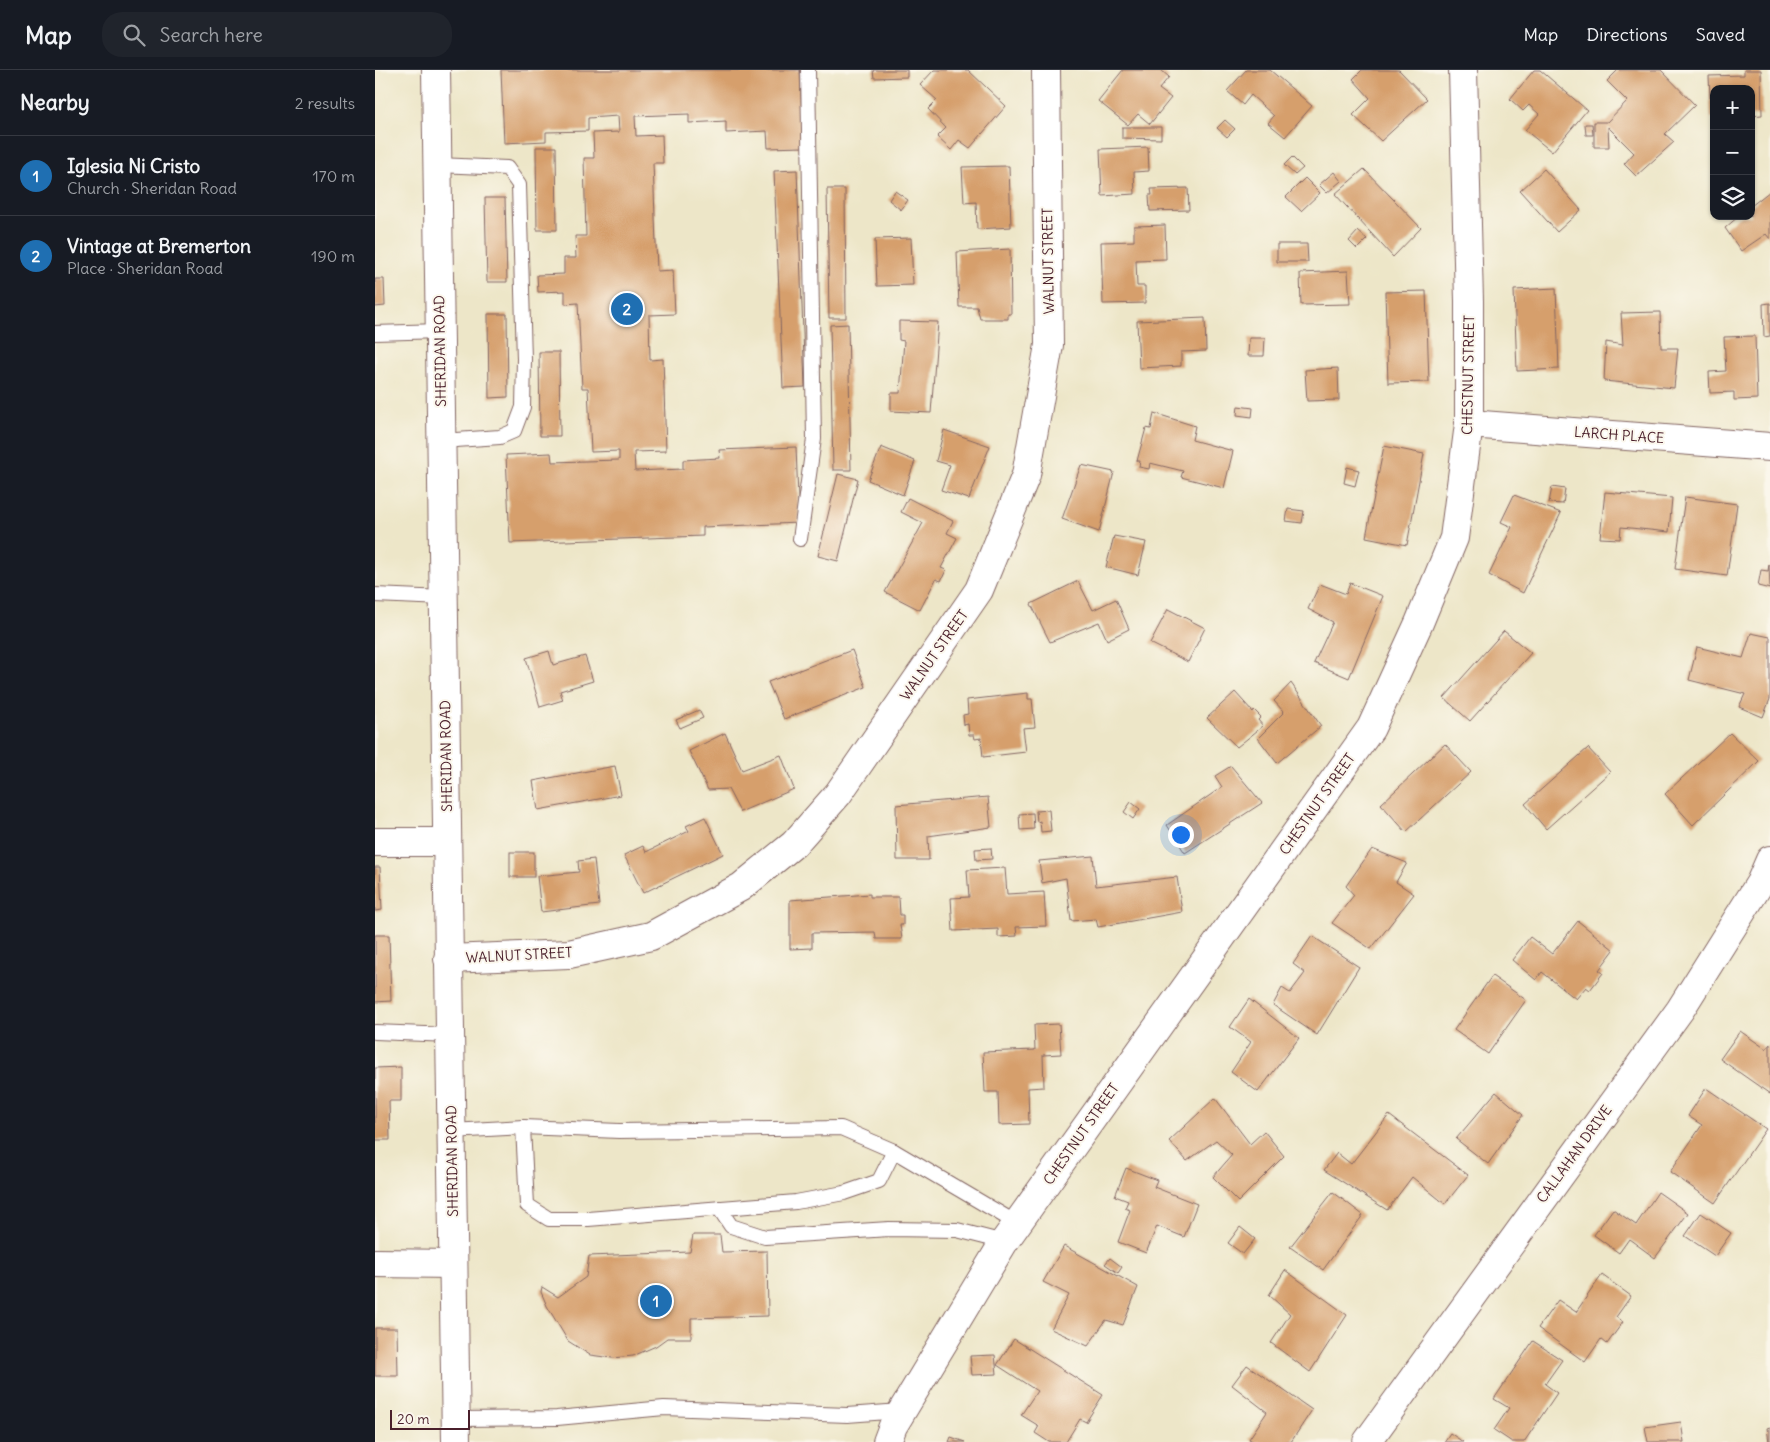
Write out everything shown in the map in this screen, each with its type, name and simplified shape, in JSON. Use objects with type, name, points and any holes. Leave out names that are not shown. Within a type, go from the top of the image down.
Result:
[{"type":"street","name":"SHERIDAN ROAD","points":[[437,70],[456,1431]]},
{"type":"street","name":"WALNUT STREET","points":[[448,959],[569,954],[651,936],[741,887],[794,844],[838,794],[979,590],[1027,475],[1049,345],[1046,70]]},
{"type":"street","name":"CHESTNUT STREET","points":[[887,1442],[893,1426],[1011,1233],[1371,728],[1455,538],[1469,424],[1469,301],[1463,70]]},
{"type":"street","name":"LARCH PLACE","points":[[1469,424],[1770,447]]},
{"type":"street","points":[[375,842],[447,842]]},
{"type":"street","name":"CALLAHAN DRIVE","points":[[1367,1442],[1424,1360],[1680,1010],[1760,884],[1770,860]]},
{"type":"street","points":[[375,1263],[453,1264]]},
{"type":"lane","points":[[800,539],[814,439],[808,70]]},
{"type":"lane","points":[[438,166],[507,168],[519,185],[524,358],[523,407],[514,432],[500,437],[441,441]]},
{"type":"lane","points":[[375,333],[440,331]]},
{"type":"lane","points":[[375,595],[444,598]]},
{"type":"lane","points":[[375,1032],[449,1035]]},
{"type":"lane","points":[[523,1127],[527,1205],[549,1219],[588,1219],[796,1202],[844,1193],[879,1181],[895,1151]]},
{"type":"lane","points":[[451,1131],[523,1127],[619,1131],[841,1128],[895,1151],[1011,1233]]},
{"type":"lane","points":[[719,1208],[731,1226],[765,1237],[889,1230],[957,1230],[1011,1233]]},
{"type":"lane","points":[[456,1431],[557,1418],[664,1408],[847,1415],[902,1411]]},
{"type":"building","points":[[501,70],[800,70],[803,147],[768,148],[767,131],[726,133],[726,121],[689,123],[689,114],[635,116],[636,136],[662,135],[663,163],[653,163],[657,271],[673,270],[675,314],[649,315],[650,360],[663,359],[666,451],[634,452],[635,471],[683,469],[683,460],[720,458],[719,450],[796,447],[799,523],[703,527],[703,536],[510,543],[506,455],[551,453],[552,462],[619,460],[619,451],[591,452],[588,388],[582,388],[578,303],[565,304],[565,291],[538,292],[537,275],[564,274],[564,258],[576,258],[575,236],[586,236],[584,158],[594,158],[593,133],[619,132],[618,116],[588,118],[588,131],[546,132],[546,141],[504,143]]},
{"type":"building","points":[[873,70],[907,70],[907,77],[874,78]]},
{"type":"building","points":[[934,70],[968,70],[1006,106],[970,148],[959,140],[951,150],[937,137],[946,128],[928,109],[937,100],[920,85]]},
{"type":"building","points":[[1123,70],[1161,70],[1169,77],[1159,89],[1171,98],[1150,124],[1138,114],[1128,125],[1098,101]]},
{"type":"building","points":[[1246,70],[1270,70],[1312,106],[1285,137],[1268,123],[1274,116],[1251,95],[1243,105],[1227,91]]},
{"type":"building","points":[[1362,70],[1399,70],[1427,99],[1381,141],[1353,115],[1370,98],[1353,79]]},
{"type":"building","points":[[1534,70],[1540,70],[1587,110],[1552,152],[1525,130],[1539,114],[1529,105],[1523,111],[1510,99]]},
{"type":"building","points":[[1618,70],[1661,70],[1695,105],[1665,134],[1674,142],[1636,176],[1624,164],[1634,153],[1608,127],[1609,147],[1594,147],[1594,122],[1607,122],[1627,101],[1607,81]]},
{"type":"building","points":[[1744,70],[1761,70],[1762,115],[1755,116],[1755,85],[1710,85],[1710,97],[1709,76],[1744,75]]},
{"type":"building","points":[[1225,120],[1235,129],[1227,137],[1217,128]]},
{"type":"building","points":[[1585,124],[1592,124],[1593,135],[1586,135]]},
{"type":"building","points":[[1122,127],[1161,127],[1161,139],[1122,138]]},
{"type":"building","points":[[536,147],[556,147],[557,230],[537,230]]},
{"type":"building","points":[[1148,147],[1149,171],[1134,172],[1135,194],[1102,196],[1100,149]]},
{"type":"building","points":[[1292,157],[1303,168],[1295,175],[1284,165]]},
{"type":"building","points":[[1009,166],[1011,227],[977,229],[976,202],[964,203],[962,167]]},
{"type":"building","points":[[1364,169],[1421,228],[1393,257],[1335,194]]},
{"type":"building","points":[[1544,169],[1581,210],[1557,232],[1520,191]]},
{"type":"building","points":[[797,170],[805,387],[783,388],[774,171]]},
{"type":"building","points":[[1334,172],[1341,181],[1327,193],[1319,185]]},
{"type":"building","points":[[1305,178],[1320,193],[1301,211],[1286,197]]},
{"type":"building","points":[[1188,188],[1189,210],[1150,211],[1149,195],[1152,195],[1151,189]]},
{"type":"building","points":[[827,189],[845,189],[846,318],[829,318]]},
{"type":"building","points":[[895,191],[908,200],[901,210],[889,200]]},
{"type":"building","points":[[1770,191],[1770,239],[1766,234],[1741,251],[1725,228],[1734,220],[1755,220],[1755,203]]},
{"type":"building","points":[[485,198],[505,198],[507,282],[487,282]]},
{"type":"building","points":[[1165,225],[1166,259],[1136,260],[1137,286],[1145,286],[1145,303],[1103,304],[1101,242],[1134,241],[1134,226]]},
{"type":"building","points":[[1358,231],[1367,239],[1357,249],[1349,241]]},
{"type":"building","points":[[911,238],[913,285],[877,286],[875,239]]},
{"type":"building","points":[[1277,244],[1307,244],[1308,262],[1277,262]]},
{"type":"building","points":[[1010,249],[1011,314],[1008,314],[1008,319],[980,319],[977,307],[959,307],[957,252]]},
{"type":"building","points":[[1348,271],[1350,304],[1301,305],[1300,273]]},
{"type":"building","points":[[375,279],[384,279],[385,306],[375,307]]},
{"type":"building","points":[[1556,288],[1559,369],[1517,371],[1514,290]]},
{"type":"building","points":[[1426,291],[1429,382],[1388,383],[1385,292]]},
{"type":"building","points":[[1770,303],[1770,336],[1764,337],[1763,304]]},
{"type":"building","points":[[1660,312],[1661,348],[1678,348],[1674,388],[1604,381],[1606,342],[1623,345],[1621,313]]},
{"type":"building","points":[[488,314],[507,314],[508,397],[489,398]]},
{"type":"building","points":[[1205,318],[1206,351],[1181,352],[1181,366],[1139,368],[1137,321]]},
{"type":"building","points":[[899,321],[938,322],[931,413],[891,411],[891,393],[900,393],[904,341],[899,340]]},
{"type":"building","points":[[848,324],[851,470],[833,470],[830,325]]},
{"type":"building","points":[[1755,336],[1757,399],[1734,400],[1734,392],[1710,393],[1709,372],[1726,371],[1724,337]]},
{"type":"building","points":[[1249,338],[1265,338],[1264,356],[1248,356]]},
{"type":"building","points":[[539,352],[559,352],[560,436],[540,436]]},
{"type":"building","points":[[1338,368],[1339,400],[1307,401],[1305,370]]},
{"type":"building","points":[[1238,406],[1253,408],[1252,417],[1237,415]]},
{"type":"building","points":[[1154,413],[1195,426],[1192,440],[1233,451],[1224,488],[1181,477],[1183,471],[1150,463],[1149,469],[1139,467],[1140,461],[1137,461],[1146,428],[1151,429]]},
{"type":"building","points":[[944,430],[990,446],[969,499],[941,490],[950,465],[936,461]]},
{"type":"building","points":[[1384,446],[1424,454],[1407,545],[1366,537]]},
{"type":"building","points":[[881,447],[915,461],[903,495],[868,480]]},
{"type":"building","points":[[1081,465],[1114,472],[1099,532],[1062,519]]},
{"type":"building","points":[[1347,467],[1359,470],[1355,486],[1344,483]]},
{"type":"building","points":[[838,474],[858,479],[838,561],[818,556]]},
{"type":"building","points":[[1552,487],[1565,489],[1563,504],[1549,503]]},
{"type":"building","points":[[1605,492],[1672,498],[1669,532],[1621,527],[1620,539],[1600,538]]},
{"type":"building","points":[[1514,495],[1561,513],[1523,593],[1489,575],[1512,527],[1501,522]]},
{"type":"building","points":[[1685,497],[1737,504],[1727,576],[1675,569]]},
{"type":"building","points":[[908,498],[953,521],[947,533],[957,538],[941,568],[946,570],[941,581],[936,579],[920,610],[885,592],[923,523],[901,512]]},
{"type":"building","points":[[1288,509],[1304,511],[1302,523],[1286,521]]},
{"type":"building","points":[[1114,536],[1146,542],[1138,575],[1106,567]]},
{"type":"building","points":[[1769,564],[1770,589],[1758,586],[1761,570],[1768,571]]},
{"type":"building","points":[[1078,581],[1093,610],[1116,599],[1129,629],[1107,640],[1099,622],[1050,642],[1031,604]]},
{"type":"building","points":[[1350,583],[1383,596],[1349,678],[1314,663],[1333,622],[1308,609],[1320,584],[1346,594]]},
{"type":"building","points":[[1168,609],[1205,628],[1188,662],[1150,643]]},
{"type":"building","points":[[1504,631],[1531,653],[1470,721],[1444,698]]},
{"type":"building","points":[[1751,633],[1770,637],[1770,699],[1763,717],[1739,707],[1745,694],[1689,680],[1697,647],[1743,658]]},
{"type":"building","points":[[852,650],[866,687],[784,719],[768,682]]},
{"type":"building","points":[[549,651],[553,665],[585,656],[593,681],[560,691],[563,700],[540,707],[526,658]]},
{"type":"building","points":[[1291,683],[1321,726],[1277,763],[1258,738],[1284,712],[1274,701]]},
{"type":"building","points":[[1235,692],[1253,712],[1254,710],[1261,717],[1258,720],[1263,726],[1237,747],[1207,718]]},
{"type":"building","points":[[1028,693],[1028,699],[1032,699],[1035,727],[1023,728],[1026,752],[983,757],[981,738],[975,739],[974,735],[969,735],[968,724],[964,725],[963,715],[968,714],[967,700]]},
{"type":"building","points":[[699,710],[703,718],[680,728],[676,720]]},
{"type":"building","points":[[725,733],[742,770],[781,755],[794,789],[740,812],[728,789],[708,790],[689,751]]},
{"type":"building","points":[[1730,733],[1759,761],[1693,825],[1665,794]]},
{"type":"building","points":[[1445,744],[1471,772],[1406,832],[1381,804]]},
{"type":"building","points":[[1588,748],[1610,772],[1546,829],[1525,804]]},
{"type":"building","points":[[615,766],[621,795],[538,810],[533,781]]},
{"type":"building","points":[[1231,766],[1262,803],[1185,853],[1167,825],[1222,787],[1215,776]]},
{"type":"building","points":[[988,797],[991,827],[928,836],[929,860],[897,860],[896,805]]},
{"type":"building","points":[[1131,802],[1140,809],[1133,819],[1124,812]]},
{"type":"building","points":[[1049,810],[1051,831],[1041,832],[1040,821],[1037,822],[1036,811]]},
{"type":"building","points":[[1033,813],[1034,829],[1020,830],[1019,814]]},
{"type":"building","points":[[705,817],[723,854],[643,893],[624,855],[643,846],[646,852],[689,831],[686,826]]},
{"type":"building","points":[[991,848],[992,859],[976,860],[975,849]]},
{"type":"building","points":[[1372,849],[1407,863],[1396,882],[1414,894],[1371,949],[1332,923],[1354,895],[1346,886]]},
{"type":"building","points":[[510,852],[534,852],[534,877],[510,877]]},
{"type":"building","points":[[1093,856],[1096,886],[1177,877],[1182,912],[1098,927],[1096,919],[1071,921],[1066,878],[1042,883],[1039,861]]},
{"type":"building","points":[[594,859],[599,905],[541,912],[537,876],[579,872],[578,861]]},
{"type":"building","points":[[375,867],[380,867],[382,910],[375,911]]},
{"type":"building","points":[[1005,868],[1007,894],[1044,892],[1046,926],[1016,927],[1017,936],[998,937],[998,929],[953,931],[951,898],[969,897],[967,870]]},
{"type":"building","points":[[870,894],[870,897],[899,897],[900,915],[903,915],[903,925],[900,925],[902,939],[876,939],[875,932],[812,933],[812,948],[790,949],[790,900]]},
{"type":"building","points":[[1578,921],[1614,950],[1599,970],[1603,973],[1590,990],[1586,987],[1576,999],[1542,972],[1536,980],[1512,960],[1530,937],[1552,954]]},
{"type":"building","points":[[375,935],[389,935],[391,1001],[375,1002]]},
{"type":"building","points":[[1312,936],[1359,967],[1317,1035],[1273,1005],[1282,988],[1290,993],[1305,973],[1293,964]]},
{"type":"building","points":[[1492,976],[1526,1000],[1488,1054],[1454,1030]]},
{"type":"building","points":[[1249,999],[1299,1038],[1258,1092],[1231,1072],[1251,1042],[1230,1027]]},
{"type":"building","points":[[1059,1024],[1061,1054],[1043,1055],[1044,1087],[1028,1088],[1029,1124],[999,1125],[998,1092],[985,1092],[983,1052],[1035,1050],[1034,1025]]},
{"type":"building","points":[[1740,1031],[1766,1049],[1770,1044],[1770,1094],[1720,1059]]},
{"type":"building","points":[[401,1067],[401,1101],[389,1101],[390,1140],[375,1140],[375,1068]]},
{"type":"building","points":[[1706,1088],[1766,1129],[1715,1203],[1670,1172],[1702,1125],[1688,1116]]},
{"type":"building","points":[[1496,1092],[1523,1115],[1488,1164],[1456,1139]]},
{"type":"building","points":[[1215,1098],[1250,1144],[1264,1131],[1284,1156],[1238,1202],[1213,1177],[1232,1155],[1216,1140],[1187,1161],[1169,1141]]},
{"type":"building","points":[[1389,1115],[1468,1175],[1445,1204],[1412,1177],[1387,1210],[1324,1170],[1337,1153],[1351,1164]]},
{"type":"building","points":[[1126,1168],[1157,1180],[1154,1187],[1197,1204],[1184,1237],[1157,1226],[1146,1253],[1118,1242],[1130,1210],[1125,1208],[1128,1201],[1115,1196]]},
{"type":"building","points":[[1333,1192],[1363,1215],[1323,1270],[1290,1247]]},
{"type":"building","points":[[1658,1192],[1688,1213],[1655,1258],[1629,1239],[1619,1253],[1594,1235],[1613,1209],[1636,1225]]},
{"type":"building","points":[[1701,1213],[1731,1233],[1715,1256],[1685,1236]]},
{"type":"building","points":[[1240,1227],[1255,1239],[1243,1254],[1228,1243]]},
{"type":"building","points":[[693,1235],[720,1235],[722,1252],[767,1251],[768,1316],[691,1318],[691,1338],[667,1338],[656,1346],[633,1356],[612,1358],[590,1355],[568,1341],[547,1306],[541,1292],[542,1287],[558,1297],[586,1277],[589,1256],[690,1252]]},
{"type":"building","points":[[1064,1246],[1138,1287],[1123,1325],[1106,1320],[1088,1346],[1051,1329],[1069,1295],[1043,1282]]},
{"type":"building","points":[[1110,1258],[1122,1267],[1118,1273],[1105,1264]]},
{"type":"building","points":[[1285,1270],[1347,1315],[1310,1372],[1271,1343],[1290,1314],[1269,1295]]},
{"type":"building","points":[[1602,1275],[1631,1296],[1616,1317],[1623,1322],[1607,1344],[1601,1339],[1585,1362],[1538,1328],[1558,1300],[1576,1312]]},
{"type":"building","points":[[375,1328],[397,1328],[398,1376],[375,1376]]},
{"type":"building","points":[[1014,1339],[1103,1395],[1086,1422],[1080,1419],[1066,1442],[1049,1442],[1035,1433],[1039,1426],[1021,1415],[1037,1391],[997,1365]]},
{"type":"building","points":[[1533,1341],[1562,1360],[1545,1384],[1557,1393],[1524,1442],[1512,1442],[1494,1430],[1509,1408],[1494,1399]]},
{"type":"building","points":[[995,1355],[997,1374],[972,1375],[970,1356]]},
{"type":"building","points":[[1247,1365],[1312,1410],[1291,1442],[1254,1442],[1249,1439],[1267,1412],[1232,1385]]},
{"type":"building","points":[[1681,1422],[1684,1442],[1648,1442],[1645,1427]]},
{"type":"building","points":[[1770,1427],[1770,1442],[1769,1442],[1767,1428]]},
{"type":"building","points":[[1450,1433],[1463,1442],[1444,1442]]},
{"type":"building","points":[[951,1437],[965,1442],[949,1442]]},
{"type":"place","name":"Vintage at Bremerton","points":[[627,309]]},
{"type":"place","name":"Iglesia Ni Cristo","points":[[656,1301]]}]
